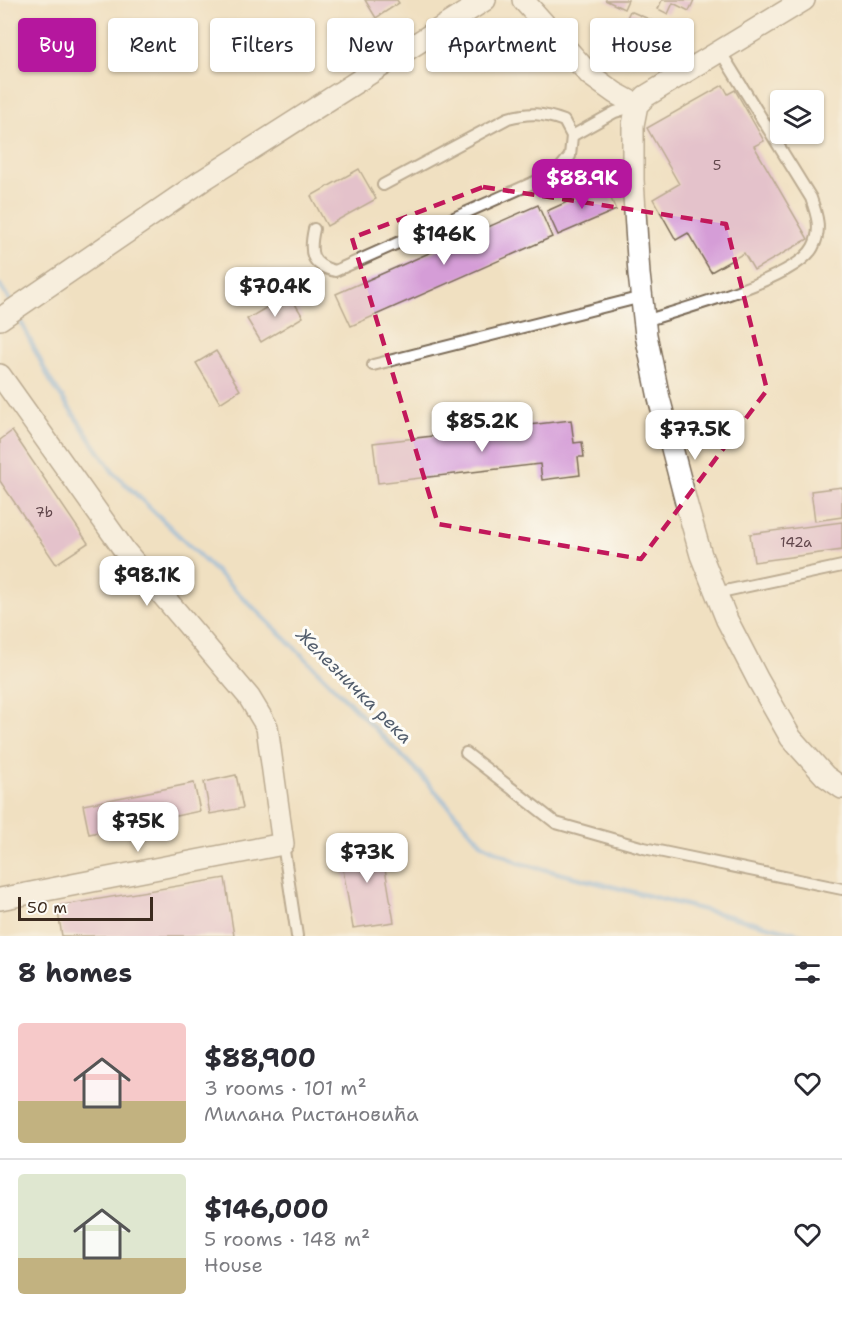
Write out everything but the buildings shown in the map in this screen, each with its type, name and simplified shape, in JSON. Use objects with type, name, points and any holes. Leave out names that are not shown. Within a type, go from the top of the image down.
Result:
[{"type":"street","points":[[1,318],[203,180],[485,0]]},
{"type":"street","points":[[523,0],[590,75],[637,105]]},
{"type":"street","points":[[804,0],[646,96],[637,105],[633,125],[633,180],[645,321],[659,398],[701,555],[727,620],[791,738],[825,776],[842,788]]},
{"type":"street","points":[[0,375],[125,551],[249,697],[263,717],[268,733],[283,844],[0,899]]},
{"type":"lane","points":[[645,321],[742,290],[790,268],[812,249],[819,232],[818,218],[811,198],[720,51]]},
{"type":"lane","points":[[572,136],[615,112],[637,105]]},
{"type":"lane","points":[[314,229],[310,246],[314,258],[322,268],[335,271],[557,172],[570,156],[572,136],[564,121],[527,113],[508,118],[383,185]]},
{"type":"lane","points":[[374,365],[642,297]]},
{"type":"lane","points":[[716,593],[842,566]]},
{"type":"lane","points":[[466,753],[556,824],[644,848],[842,889]]},
{"type":"lane","points":[[283,844],[297,936]]},
{"type":"highlighted area","points":[[483,187],[726,224],[767,390],[641,559],[438,524],[352,238]]},
{"type":"waterway","name":"Железничка река","points":[[0,285],[13,306]]},
{"type":"waterway","name":"Железничка река","points":[[17,314],[50,380],[113,472],[292,645],[420,774],[482,844],[519,863],[807,936]]}]
